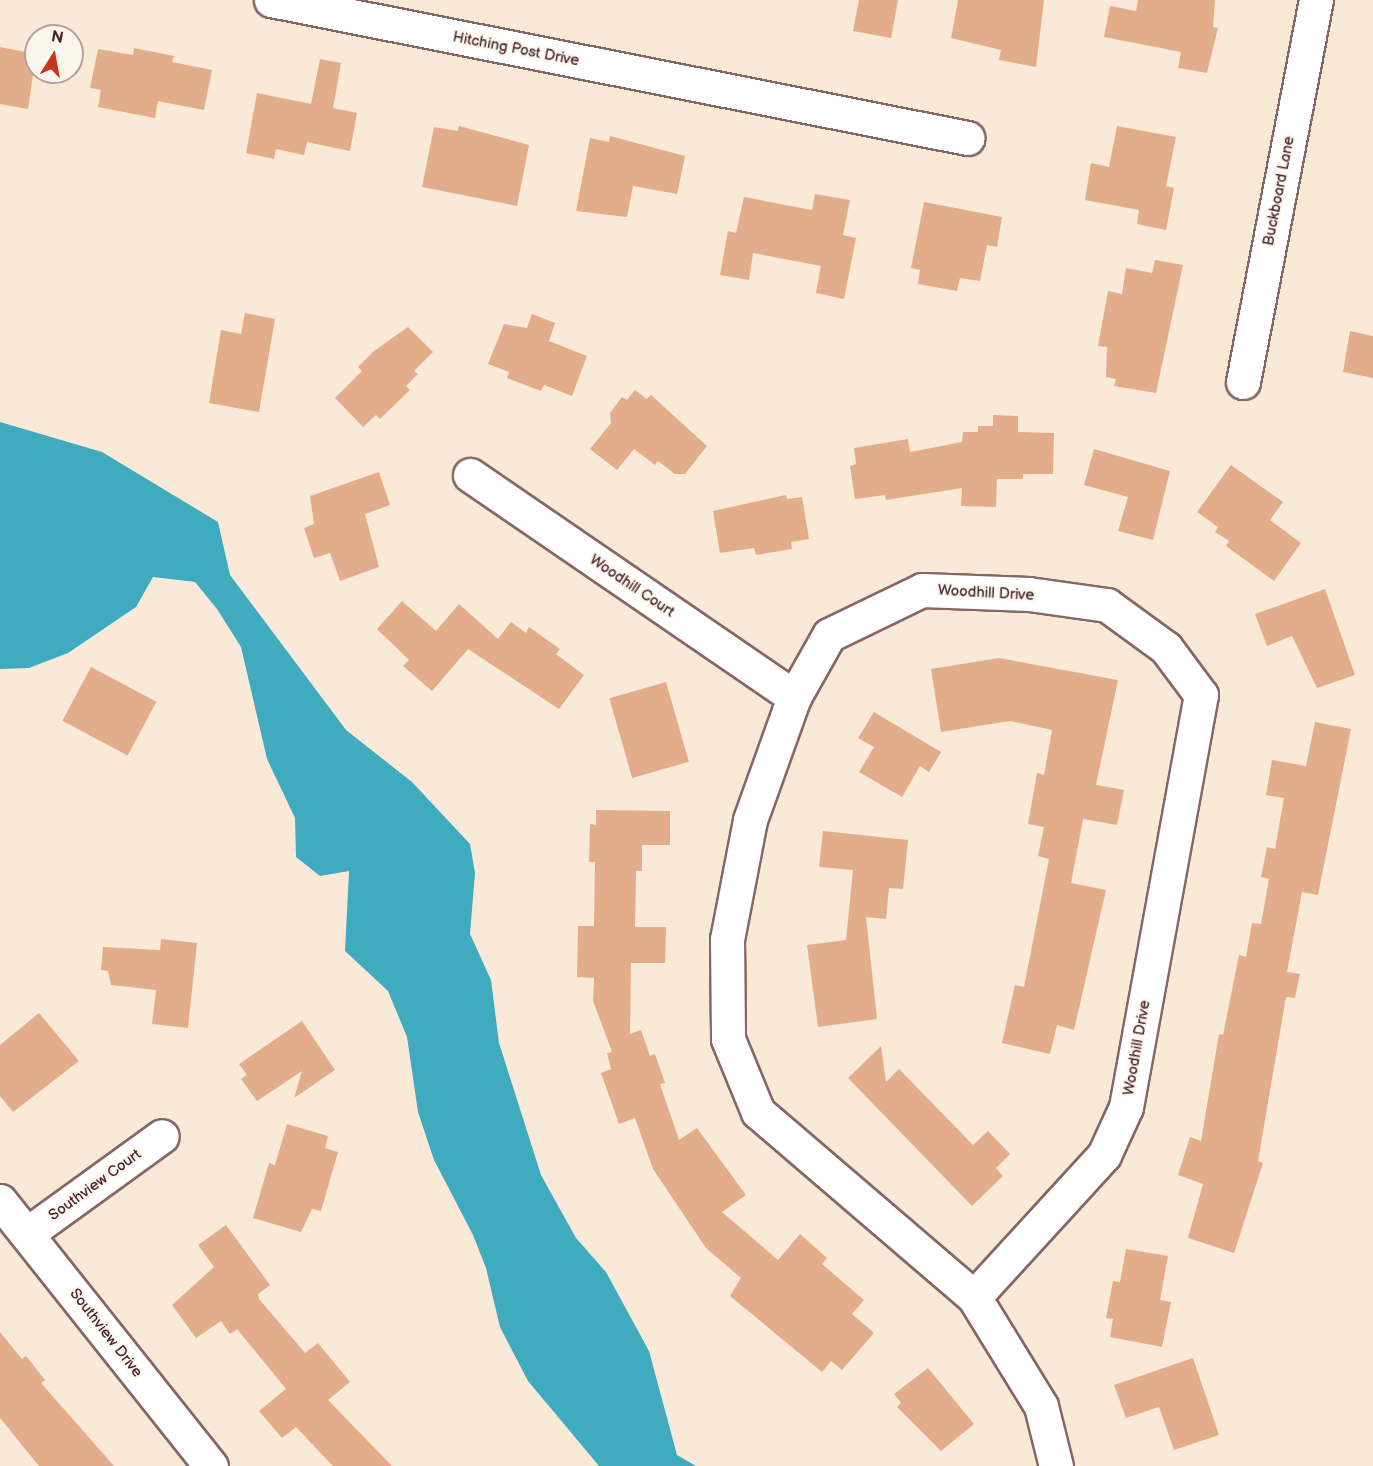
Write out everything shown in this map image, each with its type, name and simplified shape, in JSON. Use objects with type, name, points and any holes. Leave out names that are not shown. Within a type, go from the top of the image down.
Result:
[{"type":"street","name":"Hitching Post Drive","points":[[271,0],[760,99],[967,138]]},
{"type":"street","name":"Buckboard Lane","points":[[1242,382],[1316,0]]},
{"type":"street","name":"Woodhill Court","points":[[470,474],[794,696]]},
{"type":"street","name":"Woodhill Drive","points":[[974,1297],[1104,1155],[1126,1107],[1201,695],[1166,648],[1107,605],[1029,594],[922,590],[830,635],[794,696],[750,820],[727,939],[728,1039],[758,1112],[974,1297],[1041,1406],[1056,1466]]},
{"type":"street","name":"Southview Court","points":[[28,1233],[162,1137]]},
{"type":"street","name":"Southview Drive","points":[[0,1201],[28,1233],[211,1466]]},
{"type":"water","points":[[0,422],[102,452],[218,522],[230,575],[346,730],[412,782],[470,844],[475,873],[470,934],[491,980],[499,1043],[541,1175],[576,1238],[606,1272],[649,1351],[677,1455],[696,1466],[599,1466],[528,1381],[500,1327],[486,1268],[473,1235],[434,1160],[418,1112],[407,1037],[388,991],[345,951],[349,871],[320,876],[296,857],[295,818],[267,759],[241,647],[217,609],[195,582],[153,577],[136,607],[68,653],[29,668],[0,669]]},
{"type":"building","points":[[859,0],[898,0],[891,38],[853,31]]},
{"type":"building","points":[[958,0],[1044,0],[1036,67],[999,60],[1001,50],[951,38]]},
{"type":"building","points":[[1138,0],[1215,0],[1213,27],[1218,28],[1207,73],[1178,68],[1181,52],[1104,37],[1110,6],[1136,11]]},
{"type":"building","points":[[0,47],[24,52],[24,84],[32,84],[28,109],[0,104]]},
{"type":"building","points":[[134,48],[174,56],[172,62],[212,70],[204,110],[158,101],[155,118],[98,107],[101,90],[90,88],[98,49],[133,55]]},
{"type":"building","points":[[320,59],[341,63],[333,108],[357,113],[350,151],[307,142],[304,155],[276,149],[274,159],[246,153],[257,93],[311,104]]},
{"type":"building","points":[[459,126],[529,145],[517,206],[422,187],[434,127],[458,131]]},
{"type":"building","points":[[1117,126],[1176,137],[1166,186],[1174,188],[1166,230],[1137,224],[1139,210],[1085,200],[1091,163],[1109,167]]},
{"type":"building","points":[[610,136],[685,156],[677,194],[633,186],[627,217],[576,211],[590,138],[609,142]]},
{"type":"building","points":[[815,194],[850,200],[843,235],[856,238],[844,299],[816,293],[821,266],[753,253],[749,280],[720,275],[728,231],[736,233],[744,197],[812,210]]},
{"type":"building","points":[[924,202],[1002,217],[997,247],[987,245],[980,281],[960,278],[957,291],[918,284],[920,270],[911,268]]},
{"type":"building","points":[[1155,260],[1183,265],[1156,393],[1114,386],[1116,379],[1106,377],[1107,347],[1098,346],[1108,291],[1122,294],[1126,268],[1152,273]]},
{"type":"building","points":[[245,313],[275,319],[259,412],[209,403],[221,330],[241,334]]},
{"type":"building","points":[[532,314],[555,323],[549,341],[587,356],[572,396],[544,385],[541,391],[507,378],[509,372],[488,364],[504,324],[527,328]]},
{"type":"building","points":[[408,327],[433,352],[414,371],[418,374],[406,386],[410,390],[380,419],[376,415],[363,427],[335,398],[362,371],[358,367],[374,351]]},
{"type":"building","points":[[1350,331],[1373,336],[1373,378],[1343,372]]},
{"type":"building","points":[[635,390],[647,399],[651,395],[707,446],[685,474],[675,474],[658,461],[655,465],[634,449],[617,470],[590,449],[611,423],[610,413],[622,397],[627,400]]},
{"type":"building","points":[[993,415],[1018,416],[1018,432],[1054,433],[1053,474],[1023,474],[1023,479],[997,479],[996,507],[961,506],[962,488],[886,500],[885,495],[855,499],[850,466],[856,464],[854,448],[908,439],[910,452],[962,442],[963,432],[978,432],[978,426],[993,426]]},
{"type":"building","points":[[1094,449],[1170,471],[1153,540],[1118,531],[1128,497],[1084,485]]},
{"type":"building","points":[[1231,465],[1283,502],[1270,520],[1301,543],[1274,581],[1226,546],[1229,541],[1215,532],[1218,527],[1197,512]]},
{"type":"building","points":[[379,472],[390,505],[365,514],[379,567],[340,581],[330,553],[314,558],[304,528],[314,524],[310,496]]},
{"type":"building","points":[[786,495],[787,499],[802,497],[809,539],[791,542],[792,549],[756,555],[754,548],[720,553],[713,511]]},
{"type":"building","points":[[1325,589],[1355,675],[1317,688],[1292,636],[1267,646],[1255,614]]},
{"type":"building","points":[[402,601],[436,631],[459,604],[498,639],[511,622],[526,633],[529,627],[560,649],[556,654],[584,675],[559,709],[468,649],[432,691],[403,666],[409,660],[377,629]]},
{"type":"building","points":[[999,658],[1118,680],[1096,785],[1124,790],[1117,825],[1083,819],[1071,883],[1106,890],[1074,1030],[1057,1025],[1050,1054],[1002,1043],[1015,985],[1024,987],[1049,859],[1038,856],[1044,827],[1028,824],[1037,773],[1044,775],[1052,730],[1010,721],[941,732],[931,669]]},
{"type":"building","points":[[91,667],[156,702],[128,756],[62,721]]},
{"type":"building","points":[[666,682],[689,762],[632,778],[609,698]]},
{"type":"building","points":[[874,712],[941,752],[929,772],[920,766],[902,797],[859,772],[874,747],[858,738]]},
{"type":"building","points":[[1315,722],[1351,729],[1318,895],[1302,892],[1287,972],[1300,974],[1295,998],[1286,997],[1258,1161],[1263,1163],[1234,1253],[1188,1238],[1203,1184],[1178,1175],[1190,1137],[1201,1141],[1219,1034],[1223,1035],[1239,955],[1246,957],[1252,923],[1261,924],[1269,879],[1261,877],[1267,847],[1275,849],[1284,798],[1266,795],[1272,760],[1306,766]]},
{"type":"building","points":[[596,810],[670,811],[670,845],[642,845],[642,871],[636,871],[635,927],[666,927],[665,963],[631,963],[630,1034],[641,1030],[650,1056],[655,1054],[665,1083],[660,1084],[679,1140],[697,1128],[746,1195],[722,1212],[778,1260],[800,1234],[827,1258],[822,1264],[864,1300],[852,1314],[874,1333],[842,1370],[831,1361],[822,1372],[730,1296],[741,1278],[706,1248],[653,1169],[635,1118],[619,1124],[601,1073],[611,1069],[607,1053],[612,1052],[593,1001],[594,978],[577,977],[578,926],[594,926],[595,862],[589,862],[590,824],[596,825]]},
{"type":"building","points":[[823,831],[908,840],[903,889],[889,888],[886,919],[866,917],[877,1019],[818,1027],[807,945],[846,940],[853,870],[819,867]]},
{"type":"building","points":[[161,939],[197,943],[188,1028],[152,1024],[156,990],[111,985],[108,971],[101,970],[103,947],[160,950]]},
{"type":"building","points":[[39,1013],[79,1061],[13,1112],[0,1096],[0,1045]]},
{"type":"building","points":[[302,1021],[335,1070],[294,1098],[302,1071],[257,1101],[241,1079],[247,1075],[239,1064]]},
{"type":"building","points":[[881,1046],[886,1082],[899,1069],[973,1145],[988,1131],[1010,1154],[996,1168],[1003,1176],[972,1206],[848,1078]]},
{"type":"building","points":[[287,1124],[328,1136],[325,1148],[338,1152],[321,1211],[312,1209],[301,1232],[253,1218],[269,1163],[275,1165]]},
{"type":"building","points":[[226,1225],[270,1285],[258,1294],[259,1299],[305,1353],[318,1343],[350,1382],[328,1400],[392,1466],[333,1466],[296,1427],[282,1438],[259,1411],[286,1389],[237,1329],[230,1334],[221,1321],[196,1338],[172,1305],[214,1267],[198,1245]]},
{"type":"building","points":[[1126,1249],[1168,1256],[1160,1300],[1171,1302],[1162,1347],[1110,1337],[1113,1319],[1106,1318],[1113,1281],[1120,1282]]},
{"type":"building","points":[[0,1332],[22,1359],[26,1356],[45,1380],[41,1383],[114,1466],[39,1466],[0,1418]]},
{"type":"building","points":[[1193,1358],[1219,1435],[1174,1450],[1159,1407],[1126,1418],[1114,1385]]},
{"type":"building","points":[[928,1368],[974,1424],[941,1451],[897,1407],[901,1403],[894,1394]]}]
